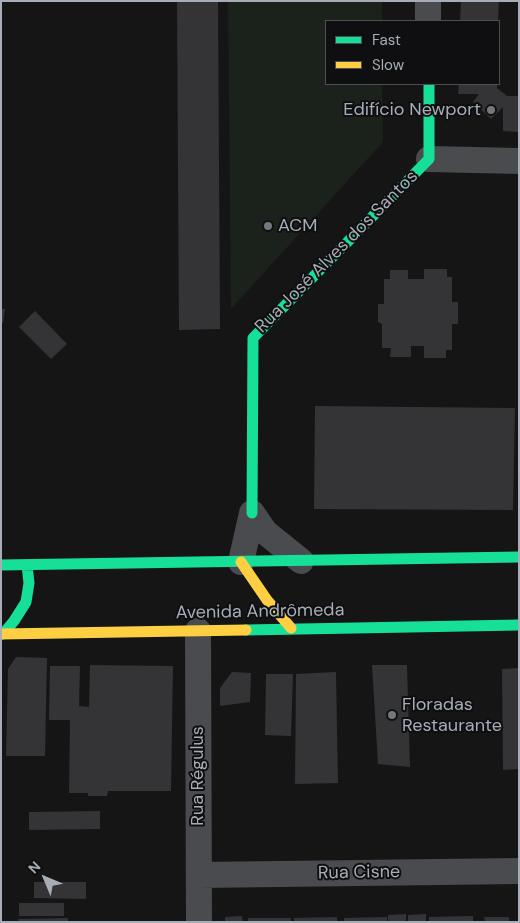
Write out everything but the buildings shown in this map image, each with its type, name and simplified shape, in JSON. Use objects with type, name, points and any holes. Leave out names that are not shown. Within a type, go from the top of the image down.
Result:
[{"type":"main road","name":"Rua José Alves dos Santos","points":[[252,513],[253,338],[429,159],[429,85]]},
{"type":"main road","points":[[1,565],[519,557]]},
{"type":"main road","points":[[241,562],[267,600],[291,628]]},
{"type":"main road","points":[[2,634],[14,621],[26,602],[29,583],[27,565]]},
{"type":"main road","name":"Avenida Andrômeda","points":[[2,634],[519,625]]},
{"type":"street","points":[[428,1],[428,20]]},
{"type":"street","points":[[429,159],[519,161]]},
{"type":"street","points":[[252,513],[265,532],[279,545],[301,560]]},
{"type":"street","name":"Rua José Alves dos Santos","points":[[241,562],[252,513]]},
{"type":"street","name":"Rua Régulus","points":[[198,631],[199,922]]},
{"type":"street","name":"Rua Cisne","points":[[199,875],[519,871]]},
{"type":"shaded area","name":"ACM","points":[[228,1],[382,1],[382,20],[325,20],[325,85],[382,85],[383,142],[231,309]]},
{"type":"traffic: fast","points":[[252,513],[253,338],[429,159],[429,85]]},
{"type":"traffic: fast","points":[[1,565],[519,557]]},
{"type":"traffic: fast","points":[[3,634],[26,602],[29,583],[27,565]]},
{"type":"traffic: fast","points":[[246,630],[519,625]]},
{"type":"traffic: slow","points":[[241,562],[267,600],[291,628]]},
{"type":"traffic: slow","points":[[1,634],[246,630]]},
{"type":"place","name":"Edifício Newport","points":[[491,110]]},
{"type":"place","name":"ACM","points":[[268,226]]},
{"type":"place","name":"Floradas Restaurante","points":[[392,715]]}]
